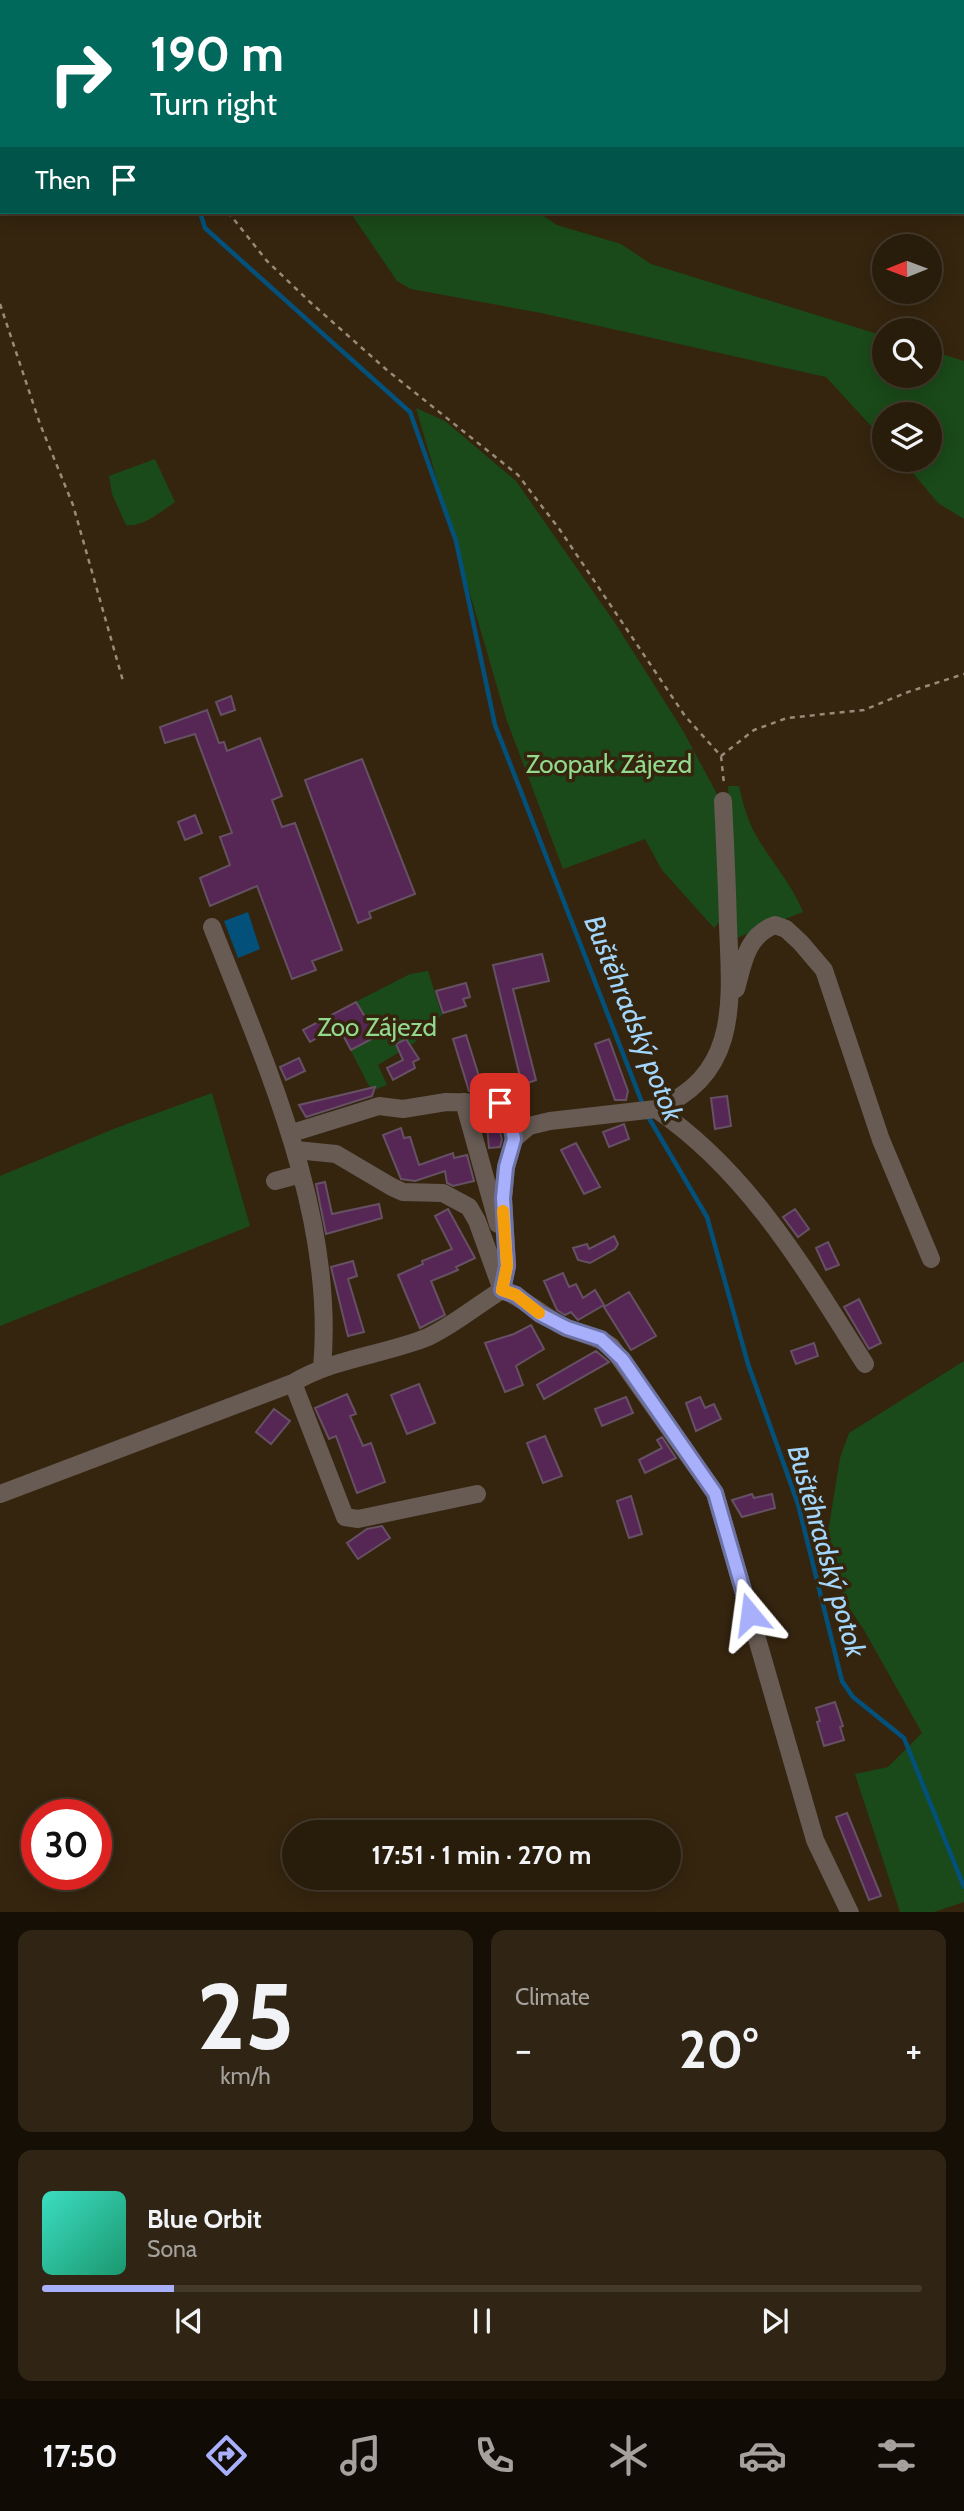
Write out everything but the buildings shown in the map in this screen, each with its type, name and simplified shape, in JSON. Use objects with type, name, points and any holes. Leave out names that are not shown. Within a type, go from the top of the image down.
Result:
[{"type":"street","points":[[723,801],[731,1002]]},
{"type":"street","points":[[514,1139],[529,1126],[550,1121],[654,1109],[693,1089],[708,1073],[717,1054],[731,1002],[753,940],[764,929],[775,925],[786,929],[824,970],[881,1140],[931,1259]]},
{"type":"street","points":[[212,927],[294,1142],[322,1276],[322,1368]]},
{"type":"street","points":[[294,1142],[379,1106],[412,1108],[446,1101],[504,1104],[514,1139],[506,1167],[503,1229],[507,1266],[502,1290]]},
{"type":"street","points":[[464,1102],[496,1222],[503,1229]]},
{"type":"street","points":[[654,1109],[690,1132],[741,1183],[804,1269],[865,1364]]},
{"type":"street","points":[[294,1142],[336,1154],[392,1188],[403,1192],[443,1193],[468,1208],[477,1221],[502,1290]]},
{"type":"street","points":[[275,1181],[300,1174]]},
{"type":"street","points":[[0,1494],[293,1383],[322,1368],[426,1338],[502,1290],[516,1295],[540,1314],[567,1328],[601,1339],[611,1346],[715,1493],[815,1840],[850,1912]]},
{"type":"street","points":[[293,1383],[345,1517],[358,1519],[477,1494]]},
{"type":"path","points":[[230,214],[267,261],[310,302],[388,371],[518,475],[560,530],[685,716],[721,756],[723,801]]},
{"type":"path","points":[[0,304],[40,424],[73,505],[122,681]]},
{"type":"path","points":[[721,756],[754,730],[787,719],[864,710],[964,674]]},
{"type":"green space","points":[[351,214],[541,214],[557,225],[621,244],[651,264],[872,332],[872,388],[942,388],[942,354],[964,361],[964,519],[938,503],[912,472],[942,472],[942,402],[872,402],[872,427],[826,377],[541,313],[411,289],[397,281]]},
{"type":"green space","name":"Zoopark Zájezd","points":[[416,408],[445,421],[516,481],[615,623],[682,729],[717,794],[723,918],[714,928],[662,870],[645,839],[563,869],[507,721]]},
{"type":"green space","points":[[155,459],[175,502],[139,524],[126,525],[112,494],[109,476]]},
{"type":"green space","points":[[728,786],[739,786],[754,831],[803,912],[734,939]]},
{"type":"green space","name":"Zoo Zájezd","points":[[428,971],[442,1015],[414,1043],[378,1065],[387,1085],[377,1089],[369,1086],[332,1014],[410,974]]},
{"type":"green space","points":[[212,1093],[250,1226],[0,1326],[0,1176],[116,1128]]},
{"type":"green space","points":[[964,1361],[964,1902],[934,1912],[900,1912],[855,1774],[888,1767],[922,1733],[844,1600],[825,1551],[840,1458],[849,1433]]},
{"type":"water","points":[[248,912],[260,949],[238,958],[224,921]]},
{"type":"waterway","name":"Buštěhradský potok","points":[[201,214],[205,228],[410,412],[456,541],[495,725],[643,1105]]},
{"type":"waterway","name":"Buštěhradský potok","points":[[646,1113],[707,1217],[748,1364],[798,1504],[842,1681],[853,1697],[904,1738],[964,1887]]},
{"type":"slow traffic","points":[[503,1211],[507,1266],[502,1290],[516,1295],[539,1313]]},
{"type":"route","points":[[500,1103],[508,1108],[514,1139],[506,1167],[503,1198],[507,1266],[502,1290],[516,1295],[540,1314],[567,1328],[601,1339],[622,1359],[715,1493],[750,1614]]}]
